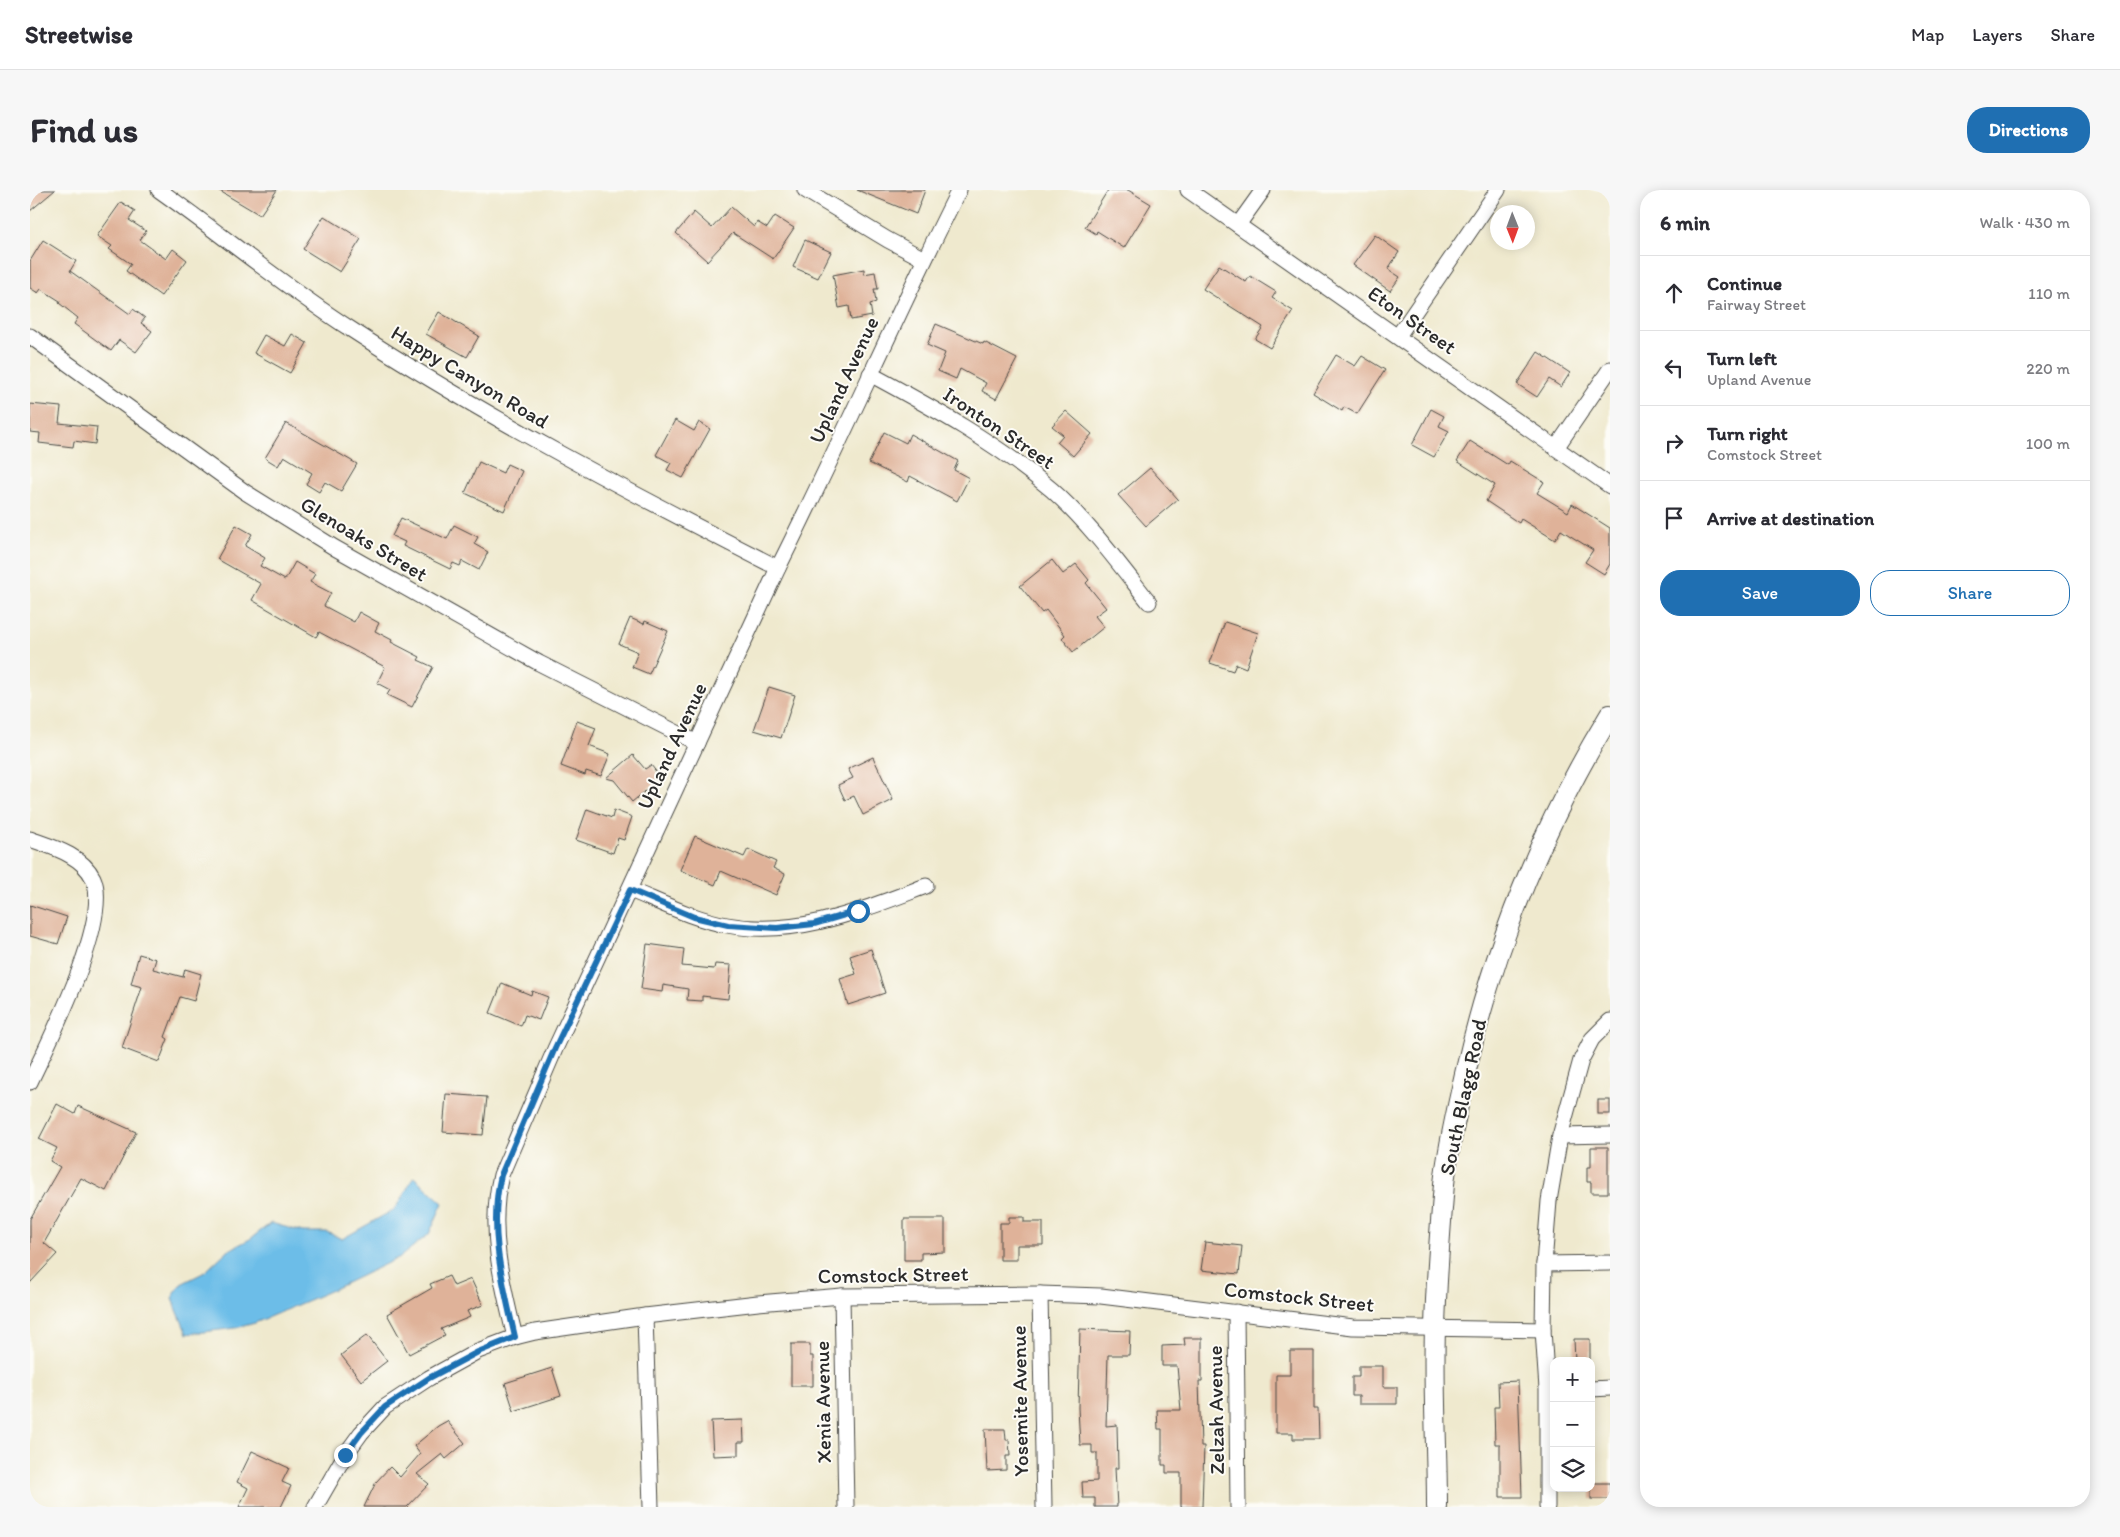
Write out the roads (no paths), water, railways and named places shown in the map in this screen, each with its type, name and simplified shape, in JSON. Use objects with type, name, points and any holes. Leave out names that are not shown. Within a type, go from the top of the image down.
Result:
[{"type":"main road","name":"South Blagg Road","points":[[1437,1507],[1435,1329],[1444,1183],[1457,1110],[1476,1026],[1507,927],[1542,840],[1570,783],[1610,715]]},
{"type":"street","name":"Happy Canyon Road","points":[[159,190],[266,270],[351,330],[497,419],[628,492],[778,568]]},
{"type":"street","points":[[805,190],[888,240],[924,259]]},
{"type":"street","name":"Upland Avenue","points":[[515,1337],[502,1283],[497,1246],[496,1194],[501,1175],[555,1048],[778,568],[811,504],[924,259],[959,190]]},
{"type":"street","name":"Eton Street","points":[[1188,190],[1610,486]]},
{"type":"street","points":[[1238,225],[1263,190]]},
{"type":"street","points":[[1398,336],[1498,190]]},
{"type":"street","name":"Glenoaks Street","points":[[30,336],[245,492],[336,548],[539,663],[697,743]]},
{"type":"street","points":[[1556,448],[1610,369]]},
{"type":"street","name":"Ironton Street","points":[[870,374],[927,405],[1004,452],[1053,491],[1097,537],[1149,602]]},
{"type":"street","points":[[30,839],[61,850],[83,864],[93,878],[97,892],[95,918],[87,948],[58,1025],[30,1082]]},
{"type":"street","points":[[630,890],[694,917],[720,923],[777,928],[814,924],[858,911],[926,886]]},
{"type":"street","points":[[1547,1507],[1550,1389],[1543,1330],[1544,1264],[1549,1201],[1560,1136],[1581,1060],[1592,1039],[1610,1021]]},
{"type":"street","points":[[1560,1136],[1610,1135]]},
{"type":"street","points":[[1544,1264],[1610,1263]]},
{"type":"street","name":"Comstock Street","points":[[315,1507],[345,1455],[361,1433],[385,1407],[429,1378],[478,1352],[515,1337],[535,1332],[644,1316],[842,1296],[1040,1294],[1101,1296],[1353,1327],[1543,1330]]},
{"type":"street","name":"Yosemite Avenue","points":[[1040,1294],[1044,1507]]},
{"type":"street","name":"Xenia Avenue","points":[[842,1296],[846,1507]]},
{"type":"street","name":"Zelzah Avenue","points":[[1236,1312],[1238,1507]]},
{"type":"street","points":[[644,1316],[651,1507]]},
{"type":"street","points":[[1595,1389],[1610,1388]]},
{"type":"water","points":[[414,1177],[443,1203],[429,1234],[400,1257],[332,1290],[255,1323],[236,1328],[187,1334],[172,1298],[181,1284],[205,1272],[227,1251],[250,1239],[271,1223],[303,1232],[327,1232],[342,1239],[395,1209]]}]
